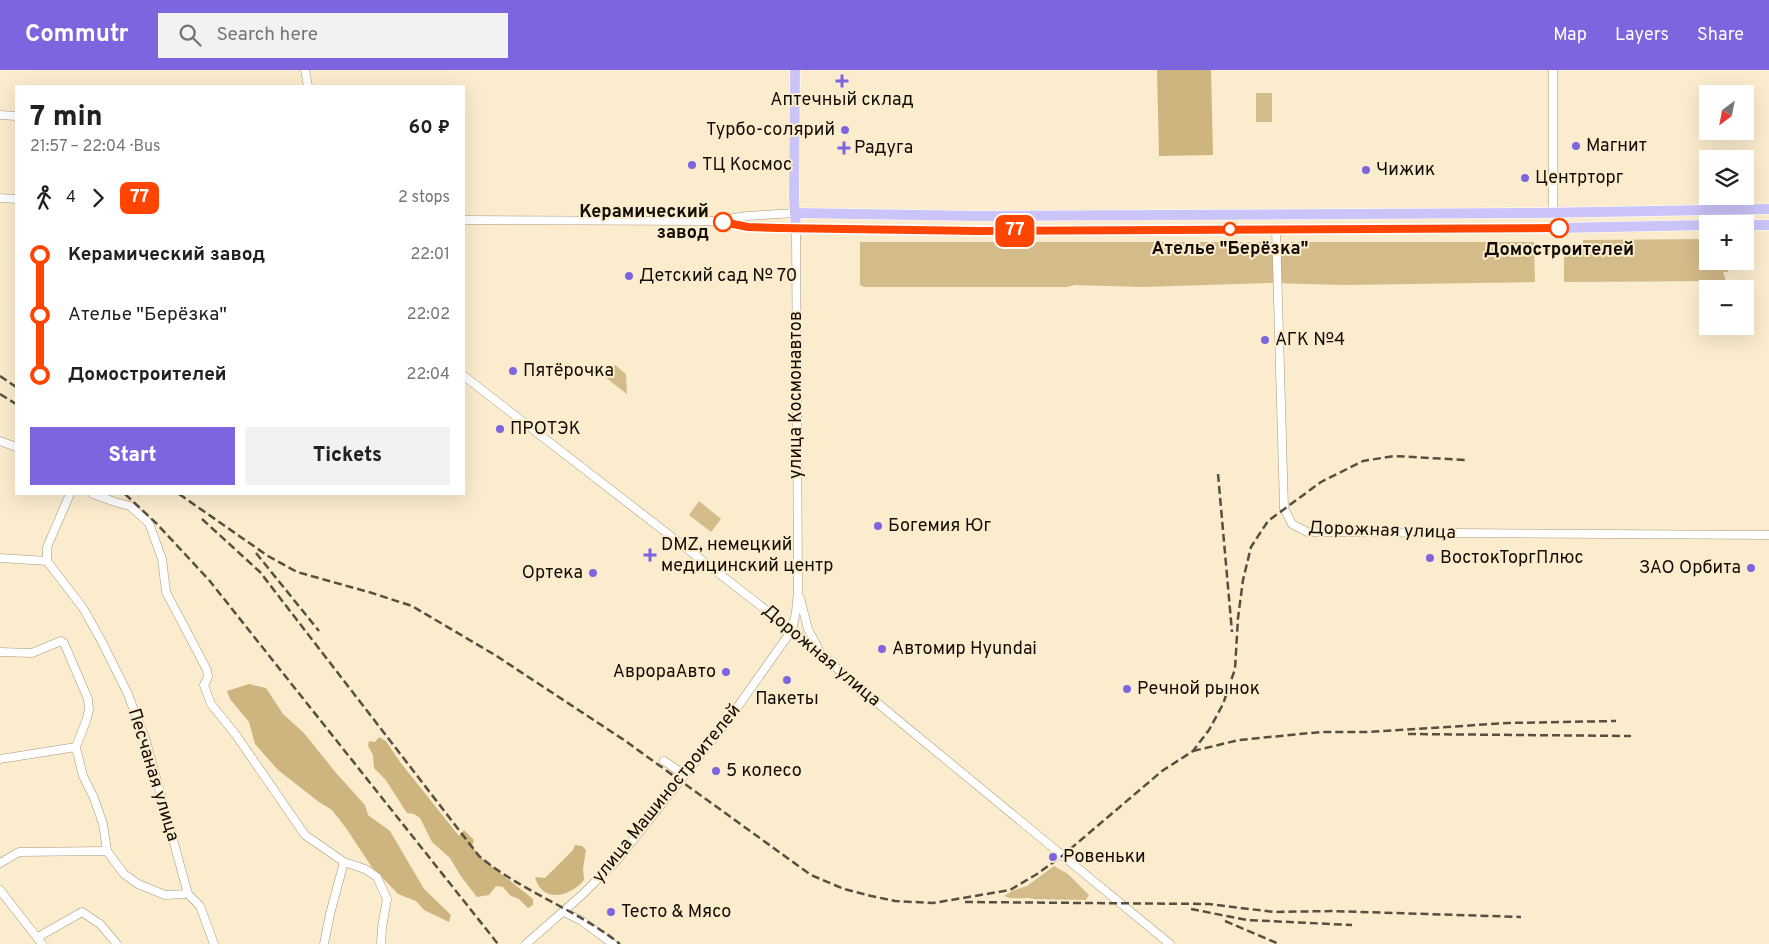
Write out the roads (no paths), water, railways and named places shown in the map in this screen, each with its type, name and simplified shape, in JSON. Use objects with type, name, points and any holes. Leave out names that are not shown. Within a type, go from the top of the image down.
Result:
[{"type":"main road","name":"улица Космонавтов","points":[[795,70],[796,229]]},
{"type":"main road","points":[[795,213],[979,216],[1769,210]]},
{"type":"main road","points":[[796,229],[979,231],[1276,230],[1699,225]]},
{"type":"main road","points":[[1754,225],[1769,225]]},
{"type":"street","points":[[305,70],[308,85]]},
{"type":"street","points":[[1553,70],[1553,212]]},
{"type":"street","points":[[0,115],[15,116]]},
{"type":"street","points":[[0,198],[15,199]]},
{"type":"street","points":[[465,220],[718,221],[747,216],[795,213]]},
{"type":"street","points":[[718,221],[748,227],[796,229]]},
{"type":"street","name":"улица Космонавтов","points":[[792,630],[798,590],[796,229]]},
{"type":"street","name":"Дорожная улица","points":[[1276,230],[1284,508],[1292,524],[1307,532],[1769,534]]},
{"type":"street","name":"Дорожная улица","points":[[465,377],[792,630],[1170,944]]},
{"type":"street","points":[[0,441],[15,447]]},
{"type":"street","points":[[0,558],[47,561],[47,548],[70,495]]},
{"type":"street","points":[[97,495],[130,506],[149,523],[162,559],[166,592],[207,670],[208,677],[204,685],[211,704],[236,736],[305,835],[344,862],[364,869],[377,878],[387,899],[381,944]]},
{"type":"street","name":"Песчаная улица","points":[[47,561],[83,608],[102,640],[127,692],[146,741],[188,894],[200,906],[214,944]]},
{"type":"street","points":[[798,590],[808,629],[821,654]]},
{"type":"street","name":"улица Машиностроителей","points":[[526,944],[535,940],[619,858],[729,719],[792,630]]},
{"type":"street","points":[[0,652],[32,653],[61,641],[64,643],[88,699],[89,710],[76,747],[83,776],[94,798],[102,824],[107,851],[124,874],[138,884],[165,895],[188,894]]},
{"type":"street","points":[[0,758],[76,747]]},
{"type":"street","points":[[664,761],[686,775]]},
{"type":"street","points":[[0,863],[19,852],[107,851]]},
{"type":"street","points":[[324,944],[344,862]]},
{"type":"street","points":[[0,890],[40,941],[82,912],[100,924],[117,944]]},
{"type":"street","points":[[564,912],[582,921],[613,944]]},
{"type":"railway","points":[[0,376],[15,386]]},
{"type":"railway","points":[[0,394],[15,403]]},
{"type":"railway","points":[[180,495],[268,556],[297,572],[412,606],[495,655],[624,740],[811,875],[844,889],[871,896],[895,901],[933,903],[1010,890],[1062,856],[1162,771],[1193,751],[1209,730],[1223,704],[1235,669],[1238,618],[1243,580],[1251,547],[1268,521],[1321,482],[1363,461],[1394,456],[1466,460]]},
{"type":"railway","points":[[1218,474],[1232,632]]},
{"type":"railway","points":[[126,495],[157,524],[209,580],[498,944]]},
{"type":"railway","points":[[202,519],[260,572],[479,856],[513,880],[585,921],[620,944]]},
{"type":"railway","points":[[256,553],[319,631]]},
{"type":"railway","points":[[1193,751],[1239,740],[1321,732],[1368,732],[1508,723],[1616,721]]},
{"type":"railway","points":[[1408,734],[1631,736]]},
{"type":"railway","points":[[965,902],[1209,904],[1274,912],[1332,911],[1521,917]]},
{"type":"railway","points":[[1191,909],[1247,920],[1352,925]]},
{"type":"railway","points":[[1225,921],[1279,944]]},
{"type":"place","name":"Аптечный склад","points":[[842,81]]},
{"type":"place","name":"Турбо-солярий","points":[[845,130]]},
{"type":"place","name":"Магнит","points":[[1576,146]]},
{"type":"place","name":"Радуга","points":[[844,148]]},
{"type":"place","name":"ТЦ Космос","points":[[692,165]]},
{"type":"place","name":"Чижик","points":[[1366,170]]},
{"type":"place","name":"Центрторг","points":[[1525,178]]},
{"type":"place","name":"Керамический завод","points":[[723,222]]},
{"type":"place","name":"Домостроителей","points":[[1559,228]]},
{"type":"place","name":"Ателье \"Берёзка\"","points":[[1230,229]]},
{"type":"place","name":"Детский сад № 70","points":[[629,276]]},
{"type":"place","name":"АГК №4","points":[[1265,340]]},
{"type":"place","name":"Пятёрочка","points":[[513,371]]},
{"type":"place","name":"ПРОТЭК","points":[[500,429]]},
{"type":"place","name":"Богемия Юг","points":[[878,526]]},
{"type":"place","name":"DMZ, немецкий медицинский центр","points":[[650,555]]},
{"type":"place","name":"ВостокТоргПлюс","points":[[1430,558]]},
{"type":"place","name":"ЗАО Орбита","points":[[1751,568]]},
{"type":"place","name":"Ортека","points":[[593,573]]},
{"type":"place","name":"Автомир Hyundai","points":[[882,649]]},
{"type":"place","name":"АврораАвто","points":[[726,672]]},
{"type":"place","name":"Пакеты","points":[[787,680]]},
{"type":"place","name":"Речной рынок","points":[[1127,689]]},
{"type":"place","name":"5 колесо","points":[[716,771]]},
{"type":"place","name":"Ровеньки","points":[[1053,857]]},
{"type":"place","name":"Тесто & Мясо","points":[[611,912]]}]
